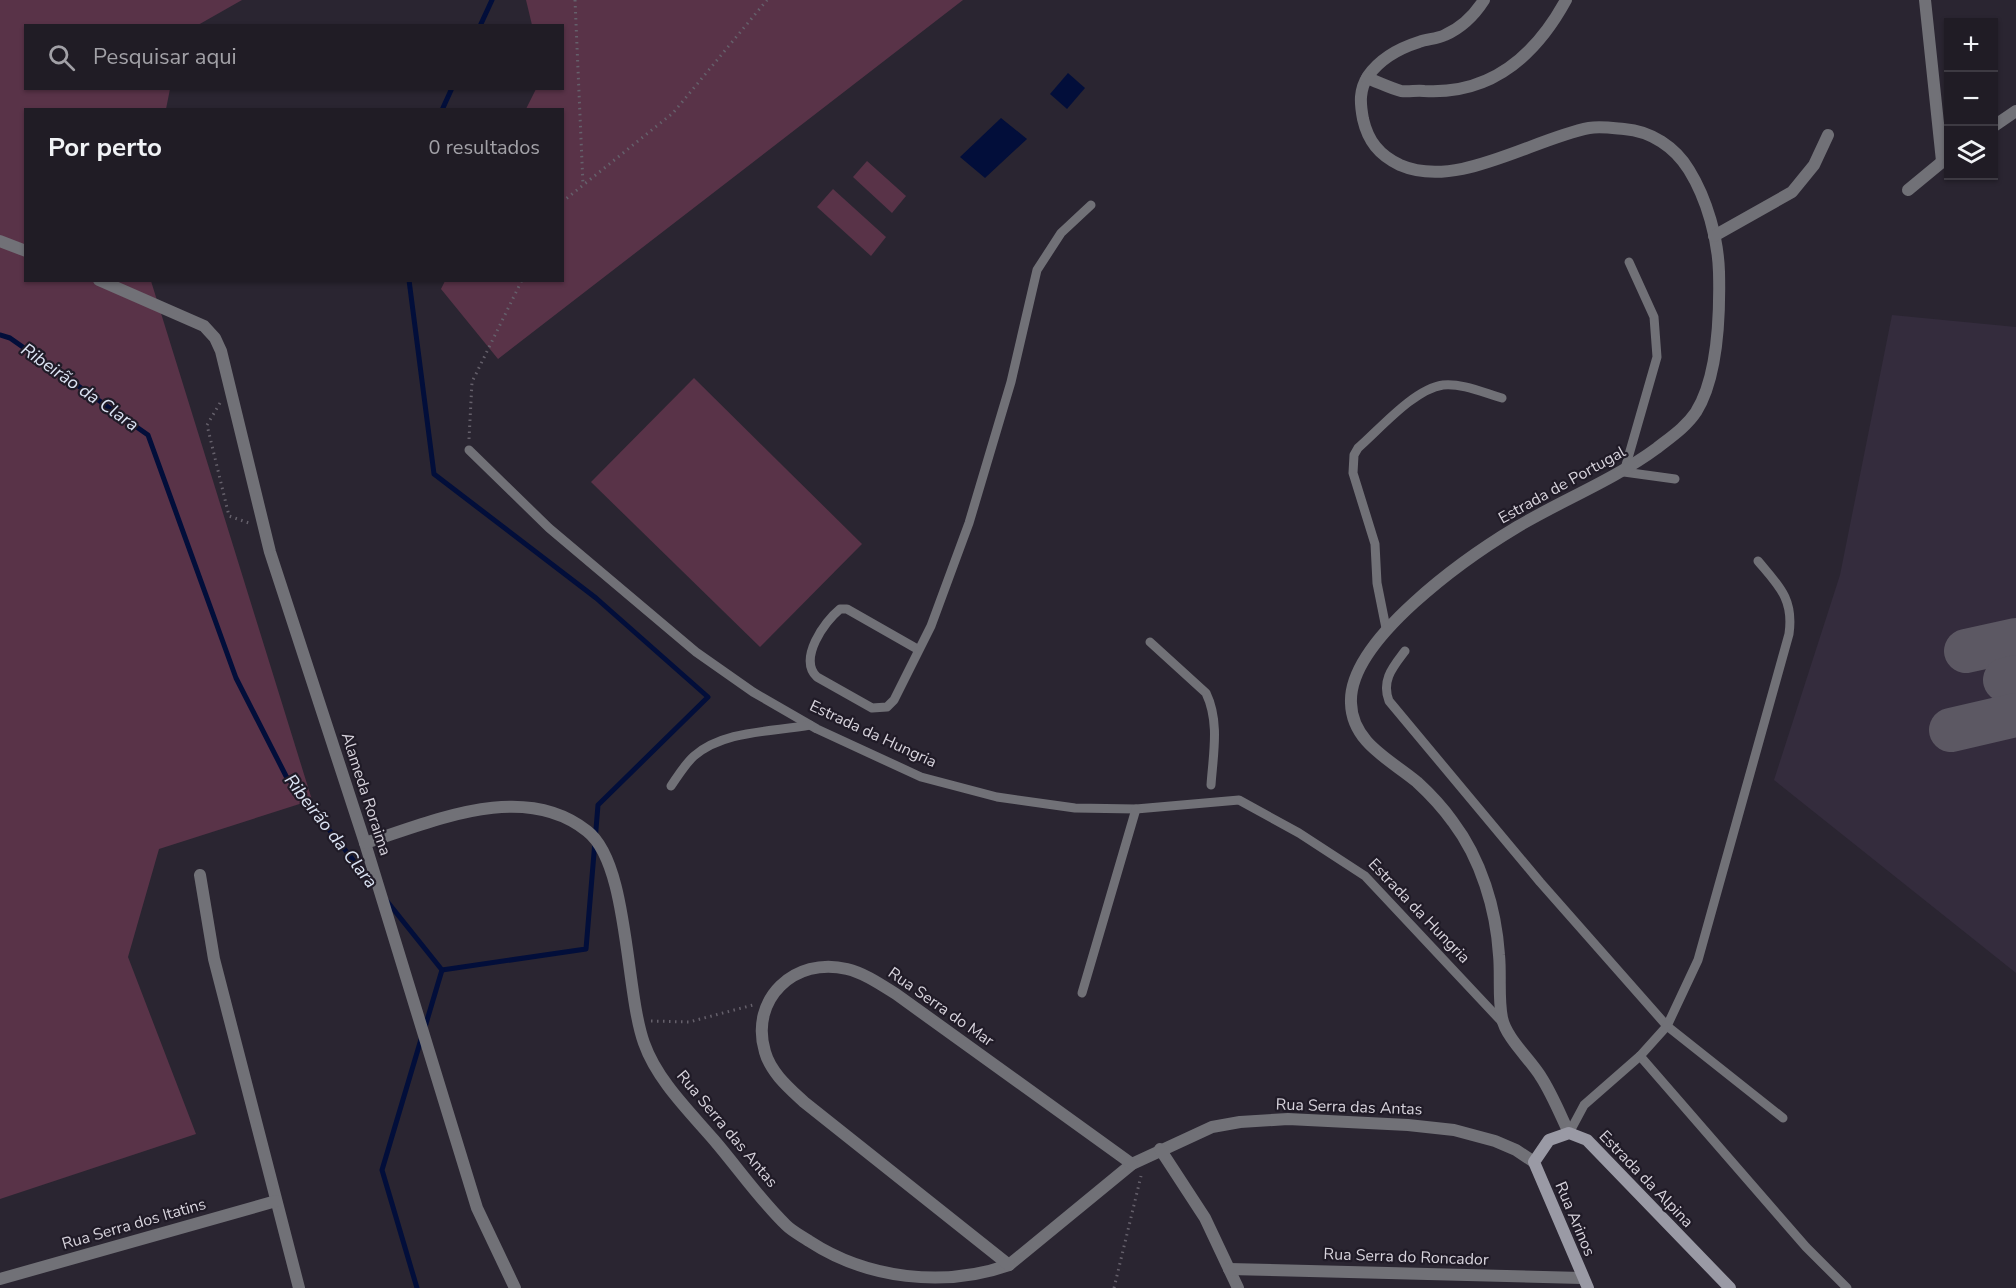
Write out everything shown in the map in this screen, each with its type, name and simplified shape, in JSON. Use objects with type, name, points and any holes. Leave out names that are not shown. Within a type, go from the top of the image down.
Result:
[{"type":"street","points":[[1484,0],[1469,18],[1455,29],[1442,37],[1424,40],[1403,48],[1385,59],[1367,78],[1402,91],[1440,92],[1470,86],[1501,73],[1523,59],[1541,40],[1566,0]]},
{"type":"street","points":[[1925,0],[1944,151]]},
{"type":"street","name":"Estrada de Portugal","points":[[1367,78],[1359,99],[1366,133],[1378,151],[1394,163],[1414,170],[1439,172],[1466,168],[1551,138],[1594,126],[1641,130],[1667,145],[1684,163],[1698,185],[1714,236],[1719,270],[1713,369],[1697,411],[1679,431],[1624,472],[1516,528],[1456,569],[1386,628],[1354,680],[1350,703],[1355,723],[1371,748],[1418,783],[1453,822],[1476,859],[1494,914],[1499,950],[1502,1022]]},
{"type":"street","points":[[1998,123],[2016,111]]},
{"type":"street","points":[[1714,236],[1792,192],[1814,165],[1828,135]]},
{"type":"street","points":[[1908,190],[1944,160]]},
{"type":"street","points":[[0,241],[24,250]]},
{"type":"street","name":"Alameda Roraima","points":[[104,282],[192,320],[215,338],[230,388],[264,530],[365,843],[477,1208],[498,1256],[516,1288]]},
{"type":"street","name":"Rua Serra das Antas","points":[[365,843],[465,812],[513,807],[548,812],[588,831],[604,849],[613,874],[637,1020],[645,1046],[673,1093],[787,1227],[832,1256],[873,1270],[921,1279],[958,1278],[991,1272],[1009,1265],[1131,1164],[1212,1127],[1240,1122],[1288,1119],[1408,1125],[1454,1131],[1495,1141],[1516,1150],[1534,1162]]},
{"type":"street","points":[[200,875],[211,945],[299,1288]]},
{"type":"street","name":"Rua Serra do Mar","points":[[765,1004],[790,977],[807,969],[825,966],[864,975],[896,994],[1131,1164]]},
{"type":"street","points":[[765,1004],[762,1037],[765,1054],[778,1077],[804,1102],[1009,1265]]},
{"type":"street","name":"Estrada da Hungria","points":[[1502,1022],[1542,1079],[1569,1133]]},
{"type":"street","points":[[1534,1162],[1549,1140],[1569,1133]]},
{"type":"street","name":"Estrada da Alpina","points":[[1569,1133],[1587,1140],[1730,1288]]},
{"type":"street","points":[[1160,1149],[1205,1218],[1238,1288]]},
{"type":"street","name":"Rua Arinos","points":[[1534,1162],[1557,1211],[1585,1283]]},
{"type":"street","name":"Rua Serra dos Itatins","points":[[0,1279],[276,1201]]},
{"type":"street","name":"Rua Serra do Roncador","points":[[1229,1269],[1585,1283]]},
{"type":"lane","points":[[919,650],[848,609],[840,609],[812,648],[808,663],[811,671],[817,677],[872,708],[879,708],[894,700],[919,650],[969,523],[1011,382],[1037,270],[1061,233],[1091,205]]},
{"type":"lane","points":[[1629,262],[1654,317],[1657,357],[1624,472],[1675,479]]},
{"type":"lane","points":[[1386,628],[1377,583],[1375,544],[1353,473],[1354,455],[1358,448],[1417,396],[1432,389],[1458,386],[1502,398]]},
{"type":"lane","name":"Estrada da Hungria","points":[[469,450],[549,528],[696,652],[753,692],[810,725],[932,780],[997,797],[1064,807],[1136,809],[1239,800],[1299,832],[1365,876],[1502,1022]]},
{"type":"lane","points":[[1569,1133],[1584,1105],[1640,1056],[1667,1026],[1698,960],[1789,634],[1791,616],[1788,602],[1758,561]]},
{"type":"lane","points":[[1150,642],[1206,693],[1211,704],[1215,735],[1211,785]]},
{"type":"lane","points":[[1405,651],[1388,674],[1386,692],[1389,701],[1540,882],[1667,1026],[1783,1118]]},
{"type":"lane","points":[[671,786],[693,757],[711,744],[739,735],[810,725]]},
{"type":"lane","points":[[1082,993],[1136,809]]},
{"type":"lane","points":[[1640,1056],[1806,1247],[1847,1288]]},
{"type":"path","points":[[575,0],[583,185]]},
{"type":"path","points":[[564,200],[673,113],[767,0]]},
{"type":"path","points":[[469,450],[472,382],[521,282]]},
{"type":"path","points":[[230,388],[207,425],[229,516],[264,530]]},
{"type":"path","points":[[637,1020],[689,1022],[744,1006],[765,1004]]},
{"type":"path","points":[[1114,1288],[1146,1156]]},
{"type":"shaded area","points":[[0,0],[242,0],[200,24],[24,24],[24,90],[170,90],[166,108],[24,108],[24,282],[151,282],[312,800],[159,849],[128,957],[196,1134],[0,1199]]},
{"type":"shaded area","points":[[526,0],[963,0],[498,359],[441,289],[444,282],[564,282],[564,108],[526,108],[536,90],[564,90],[564,24],[532,24]]},
{"type":"shaded area","points":[[1068,73],[1085,88],[1067,109],[1050,94]]},
{"type":"shaded area","points":[[1001,118],[1027,139],[985,178],[960,157]]},
{"type":"shaded area","points":[[867,161],[906,196],[892,213],[853,177]]},
{"type":"shaded area","points":[[833,189],[886,237],[871,256],[817,207]]},
{"type":"shaded area","points":[[1892,315],[2016,327],[2016,973],[1774,780],[1840,575]]},
{"type":"shaded area","points":[[694,378],[862,544],[760,647],[591,482]]},
{"type":"waterway","points":[[481,24],[492,0]]},
{"type":"waterway","points":[[443,108],[451,90]]},
{"type":"waterway","points":[[409,282],[434,474],[596,598],[708,697],[598,805],[586,949],[442,970]]},
{"type":"waterway","name":"Ribeirão da Clara","points":[[0,335],[10,338],[148,435],[236,678],[286,776],[374,886]]},
{"type":"waterway","name":"Ribeirão da Clara","points":[[386,900],[442,970],[425,1027]]},
{"type":"waterway","name":"Ribeirão da Clara","points":[[417,1288],[382,1170],[422,1036]]},
{"type":"taxiway","points":[[1966,651],[2016,640]]},
{"type":"taxiway","points":[[2005,680],[2016,677]]},
{"type":"taxiway","points":[[1951,730],[2016,715]]}]
